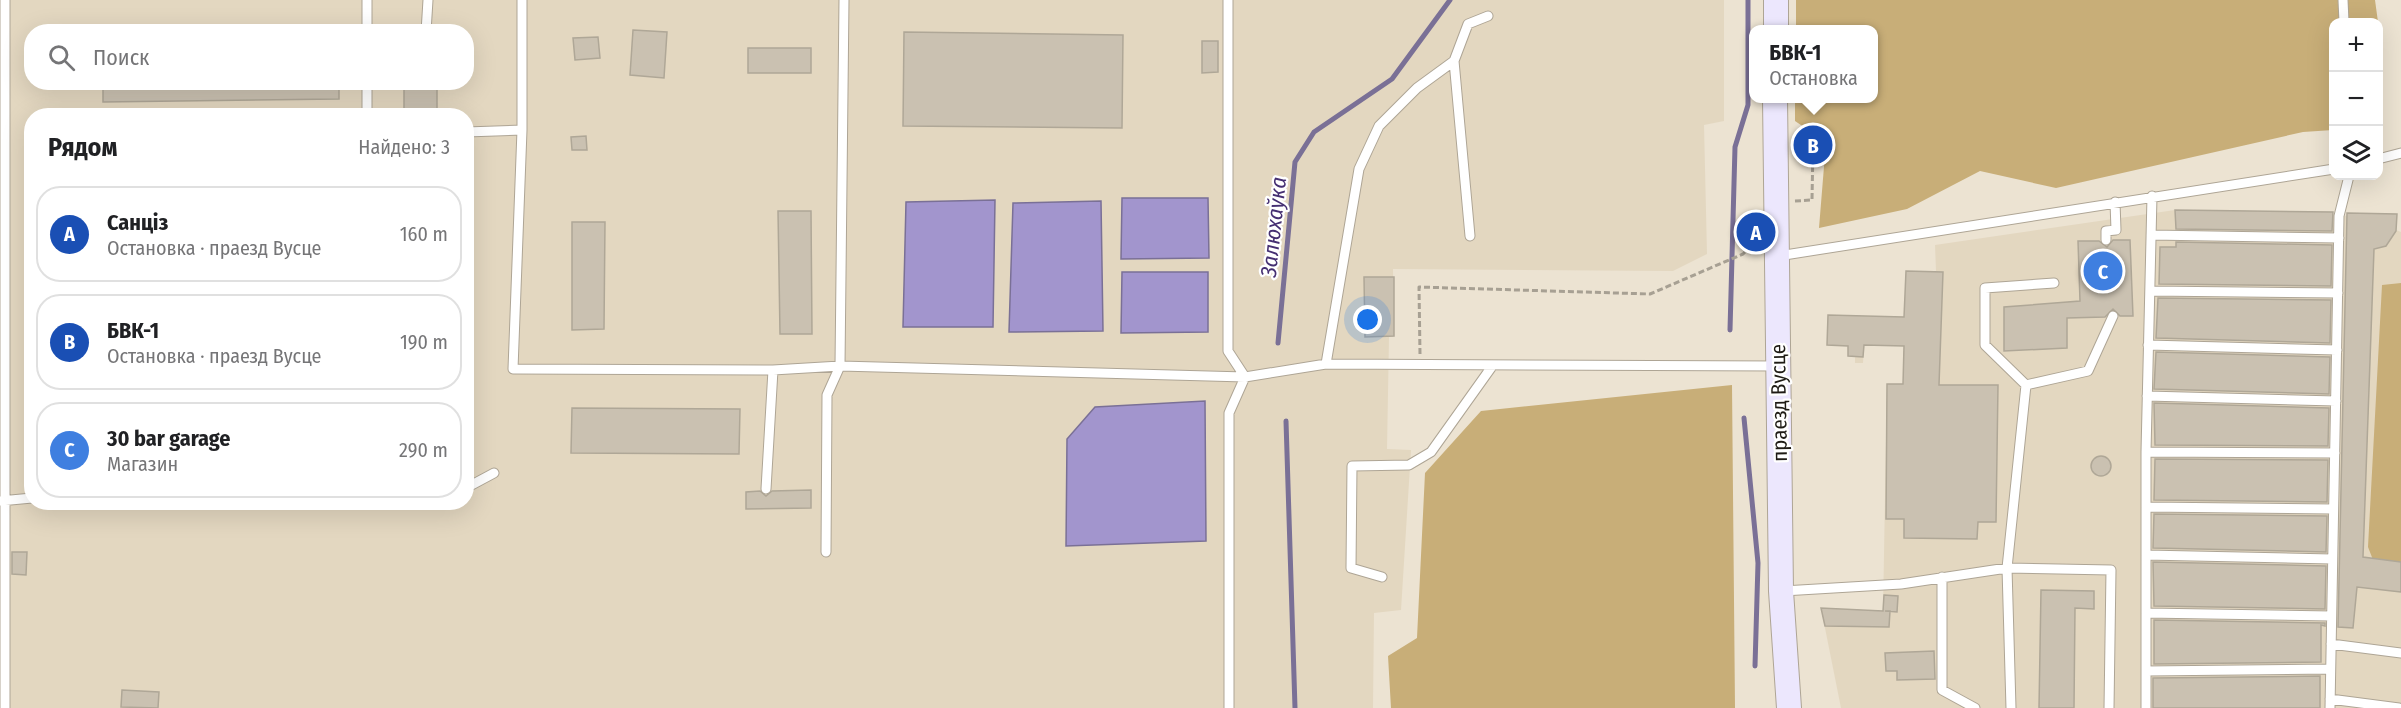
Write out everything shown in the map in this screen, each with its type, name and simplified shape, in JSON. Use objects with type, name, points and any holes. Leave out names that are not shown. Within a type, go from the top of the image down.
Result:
[{"type":"street","points":[[1776,0],[1776,25]]},
{"type":"street","name":"праезд Вусце","points":[[1776,103],[1775,256],[1780,366],[1781,591],[1789,708]]},
{"type":"lane","points":[[5,0],[2,67],[2,501],[5,708]]},
{"type":"lane","points":[[367,0],[367,24]]},
{"type":"lane","points":[[426,24],[428,0]]},
{"type":"lane","points":[[522,0],[522,130],[513,369],[773,370],[840,366],[1245,377],[1326,364],[1780,366]]},
{"type":"lane","points":[[826,552],[827,395],[840,366],[844,0]]},
{"type":"lane","points":[[1228,0],[1228,351],[1245,377]]},
{"type":"lane","points":[[2343,0],[2344,18]]},
{"type":"lane","points":[[1470,236],[1454,61],[1468,24],[1488,16]]},
{"type":"lane","points":[[1326,364],[1359,169],[1379,126],[1417,88],[1454,61]]},
{"type":"lane","points":[[367,90],[368,108]]},
{"type":"lane","points":[[474,132],[522,130]]},
{"type":"lane","points":[[2383,158],[2401,153]]},
{"type":"lane","points":[[1775,256],[2329,170]]},
{"type":"lane","points":[[2348,180],[2339,216],[2330,703],[2399,708]]},
{"type":"lane","points":[[2146,708],[2146,452],[2152,196]]},
{"type":"lane","points":[[2106,240],[2106,231],[2116,230],[2115,202]]},
{"type":"lane","points":[[2151,235],[2339,238]]},
{"type":"lane","points":[[2026,385],[1985,345],[1984,288],[2054,283]]},
{"type":"lane","points":[[2150,291],[2338,293]]},
{"type":"lane","points":[[2026,385],[2088,371],[2113,316]]},
{"type":"lane","points":[[2148,345],[2337,350]]},
{"type":"lane","points":[[1382,577],[1351,568],[1352,466],[1409,465],[1431,452],[1493,365]]},
{"type":"lane","points":[[766,489],[773,370]]},
{"type":"lane","points":[[1229,708],[1229,413],[1245,377]]},
{"type":"lane","points":[[2011,708],[2007,568],[2026,385]]},
{"type":"lane","points":[[2147,396],[2336,401]]},
{"type":"lane","points":[[2146,452],[2334,453]]},
{"type":"lane","points":[[474,484],[494,473]]},
{"type":"lane","points":[[2,501],[24,499]]},
{"type":"lane","points":[[2146,507],[2333,509]]},
{"type":"lane","points":[[2146,555],[2332,560]]},
{"type":"lane","points":[[1781,591],[1901,584],[2007,568],[2111,570],[2109,708]]},
{"type":"lane","points":[[1942,577],[1941,690],[1975,708]]},
{"type":"lane","points":[[2146,613],[2331,616]]},
{"type":"lane","points":[[2331,644],[2401,653]]},
{"type":"lane","points":[[2146,671],[2330,669]]},
{"type":"path","points":[[1775,202],[1812,200],[1813,145]]},
{"type":"path","points":[[1420,364],[1419,287],[1650,294],[1743,254],[1756,241],[1756,232]]},
{"type":"shaded area","points":[[0,0],[1724,0],[1724,121],[1704,125],[1707,254],[1673,271],[1393,269],[1394,336],[1389,337],[1387,449],[1411,450],[1401,610],[1374,613],[1373,708],[0,708]]},
{"type":"shaded area","points":[[1796,0],[2375,0],[2377,18],[2329,18],[2329,130],[2303,132],[2056,188],[1980,171],[1907,209],[1819,228],[1826,142],[1795,121],[1795,103],[1878,103],[1878,25],[1796,25]]},
{"type":"shaded area","points":[[1122,198],[1208,198],[1209,258],[1121,259]]},
{"type":"shaded area","points":[[995,200],[993,327],[903,327],[906,202]]},
{"type":"shaded area","points":[[1101,201],[1103,331],[1009,332],[1013,203]]},
{"type":"shaded area","points":[[2175,210],[2326,212],[2339,216],[2397,214],[2396,230],[2401,232],[2401,708],[1841,708],[1821,608],[1883,611],[1887,384],[1903,384],[1904,346],[1864,345],[1863,363],[1855,363],[1855,356],[1848,356],[1848,346],[1827,345],[1828,315],[1904,317],[1906,271],[1936,271],[1935,245]]},
{"type":"shaded area","points":[[1122,272],[1208,272],[1208,332],[1121,333]]},
{"type":"shaded area","points":[[2401,283],[2401,568],[2375,565],[2368,547],[2382,285]]},
{"type":"shaded area","points":[[1732,385],[1735,708],[1391,708],[1388,656],[1417,638],[1425,473],[1481,411]]},
{"type":"shaded area","points":[[1205,401],[1206,541],[1066,546],[1067,439],[1095,407]]},
{"type":"building","points":[[633,30],[667,32],[664,78],[630,75]]},
{"type":"building","points":[[904,32],[1123,35],[1122,128],[903,126]]},
{"type":"building","points":[[598,37],[600,58],[575,60],[573,38]]},
{"type":"building","points":[[1202,41],[1218,41],[1218,72],[1202,73]]},
{"type":"building","points":[[748,48],[811,48],[811,73],[748,73]]},
{"type":"building","points":[[103,90],[339,90],[339,99],[103,102]]},
{"type":"building","points":[[404,90],[437,90],[437,108],[404,108]]},
{"type":"building","points":[[586,136],[587,150],[572,150],[571,137]]},
{"type":"building","points":[[2175,210],[2333,212],[2332,231],[2176,229]]},
{"type":"building","points":[[778,211],[811,211],[812,334],[780,334]]},
{"type":"building","points":[[2347,213],[2397,214],[2396,231],[2386,246],[2374,249],[2363,557],[2401,562],[2401,592],[2357,587],[2353,628],[2338,627]]},
{"type":"building","points":[[572,222],[605,222],[604,329],[572,330]]},
{"type":"building","points":[[2113,240],[2130,240],[2133,316],[2120,316],[2113,309],[2105,317],[2067,318],[2067,348],[2004,351],[2004,307],[2080,301],[2078,241],[2099,241],[2107,247]]},
{"type":"building","points":[[2176,242],[2332,245],[2331,286],[2159,284],[2160,247],[2176,247]]},
{"type":"building","points":[[1906,271],[1943,272],[1939,385],[1998,385],[1996,522],[1978,522],[1977,539],[1904,538],[1904,519],[1886,519],[1887,384],[1903,384],[1904,346],[1864,345],[1863,357],[1848,356],[1848,346],[1827,345],[1828,315],[1904,317]]},
{"type":"building","points":[[1364,277],[1394,277],[1394,336],[1365,337]]},
{"type":"building","points":[[2158,298],[2331,300],[2330,343],[2156,338]]},
{"type":"building","points":[[2156,352],[2330,357],[2329,394],[2154,389]]},
{"type":"building","points":[[2154,403],[2329,408],[2328,446],[2155,445]]},
{"type":"building","points":[[572,408],[740,409],[739,454],[571,453]]},
{"type":"building","points":[[2101,456],[2108,459],[2111,466],[2108,473],[2101,476],[2094,473],[2091,466],[2094,459]]},
{"type":"building","points":[[2155,459],[2328,460],[2327,502],[2154,500]]},
{"type":"building","points":[[811,490],[811,508],[746,509],[746,492],[760,491],[766,496],[772,491]]},
{"type":"building","points":[[2154,514],[2327,516],[2326,552],[2153,548]]},
{"type":"building","points":[[12,552],[27,552],[26,575],[12,574]]},
{"type":"building","points":[[2153,562],[2326,566],[2325,609],[2154,606]]},
{"type":"building","points":[[2041,590],[2094,591],[2094,609],[2075,608],[2074,708],[2039,708]]},
{"type":"building","points":[[1884,595],[1898,596],[1897,612],[1890,611],[1889,627],[1825,626],[1821,608],[1883,611]]},
{"type":"building","points":[[2154,620],[2325,623],[2325,626],[2321,625],[2321,662],[2154,664]]},
{"type":"building","points":[[1934,651],[1935,679],[1897,680],[1897,671],[1886,671],[1885,653]]},
{"type":"building","points":[[2320,676],[2320,708],[2153,708],[2153,678]]},
{"type":"building","points":[[122,690],[159,692],[158,708],[121,707]]},
{"type":"waterway","name":"Залюхаўка","points":[[1278,343],[1295,162],[1314,132],[1392,79],[1450,0]]},
{"type":"waterway","points":[[1730,330],[1735,147],[1748,105],[1748,0]]},
{"type":"waterway","points":[[1744,418],[1758,563],[1755,666]]},
{"type":"waterway","name":"Залюхаўка","points":[[1286,421],[1295,708]]},
{"type":"place","name":"БВК-1","points":[[1813,145]]},
{"type":"place","name":"Санціз","points":[[1756,232]]},
{"type":"place","name":"30 bar garage","points":[[2103,271]]}]
